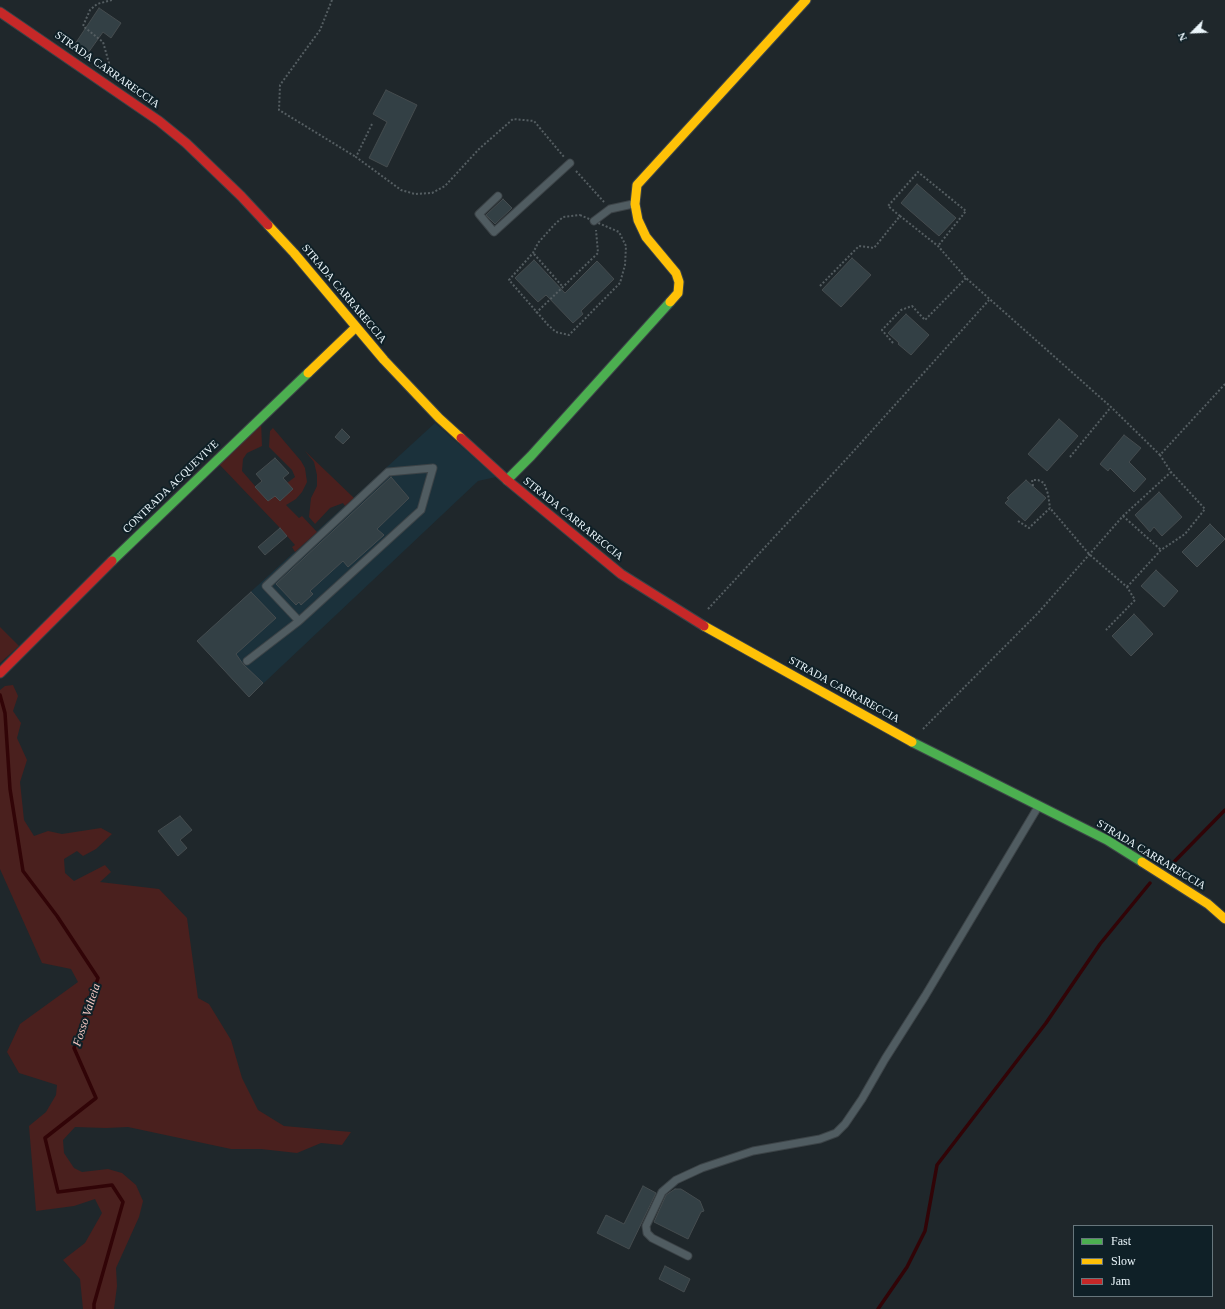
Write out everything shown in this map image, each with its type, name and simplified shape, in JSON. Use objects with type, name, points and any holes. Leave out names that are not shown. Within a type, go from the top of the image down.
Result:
[{"type":"main road","points":[[507,480],[531,456],[678,293],[679,282],[676,273],[646,237],[638,220],[635,204],[637,185],[806,0]]},
{"type":"main road","name":"STRADA CARRARECCIA","points":[[0,12],[160,121],[186,143],[241,196],[294,253],[414,394],[507,480],[621,574],[696,621],[911,741],[1039,805],[1142,861],[1208,904],[1225,919]]},
{"type":"main road","name":"CONTRADA ACQUEVIVE","points":[[3,670],[151,522],[356,327]]},
{"type":"lane","points":[[498,196],[479,214],[494,232],[570,163]]},
{"type":"lane","points":[[594,221],[610,209],[635,204]]},
{"type":"lane","points":[[247,662],[300,621],[421,510],[433,468],[388,472],[266,586],[300,621]]},
{"type":"lane","points":[[688,1256],[652,1238],[647,1233],[646,1226],[662,1192],[676,1180],[702,1168],[753,1151],[820,1139],[836,1133],[845,1124],[925,996],[1039,805]]},
{"type":"path","points":[[101,80],[109,63],[103,42],[83,26],[90,10],[97,4],[112,0]]},
{"type":"path","points":[[332,0],[320,30],[280,85],[279,110],[356,157],[401,190],[415,194],[432,194],[446,186],[479,149],[513,119],[534,121],[610,209]]},
{"type":"path","points":[[356,157],[372,124]]},
{"type":"path","points":[[938,246],[966,211],[918,172],[888,206],[938,246],[966,278],[989,300],[1111,407],[1160,455],[1171,472],[1205,509],[1185,534],[1161,550],[1127,587]]},
{"type":"path","points":[[580,215],[594,221],[606,228],[619,232],[626,246],[626,265],[620,283],[569,335],[556,332],[536,313],[508,280],[534,253],[538,243],[563,217],[580,215]]},
{"type":"path","points":[[820,286],[859,246],[874,248],[900,216]]},
{"type":"path","points":[[536,313],[598,253],[594,221]]},
{"type":"path","points":[[534,253],[563,287]]},
{"type":"path","points":[[893,343],[882,330],[900,310],[912,306],[925,320],[966,278]]},
{"type":"path","points":[[696,621],[717,601],[989,300]]},
{"type":"path","points":[[1160,455],[1225,384]]},
{"type":"path","points":[[1070,457],[1111,407]]},
{"type":"path","points":[[911,741],[1038,613],[1123,516],[1171,472]]},
{"type":"path","points":[[1033,486],[1032,480],[1038,480],[1044,483],[1048,494],[1050,508],[1089,554],[1127,587],[1135,600],[1106,630]]},
{"type":"path","points":[[1018,521],[1029,528],[1050,508]]},
{"type":"path","points":[[1123,516],[1161,550]]},
{"type":"shaded area","points":[[261,421],[262,446],[247,453],[243,459],[242,471],[268,501],[275,496],[280,501],[293,489],[287,483],[295,477],[292,470],[269,447],[270,431],[273,428],[301,461],[305,468],[307,482],[302,492],[296,499],[286,505],[299,518],[302,516],[317,532],[295,552],[292,547],[295,545],[218,463]]},
{"type":"shaded area","points":[[435,423],[496,477],[478,481],[249,697],[197,641]]},
{"type":"shaded area","points":[[305,451],[354,498],[345,506],[343,503],[330,508],[315,524],[309,517],[311,498],[317,486],[317,475],[314,462]]},
{"type":"shaded area","points":[[0,627],[19,646],[0,663]]},
{"type":"shaded area","points":[[13,685],[18,696],[13,711],[21,723],[17,738],[27,760],[20,782],[24,820],[34,836],[48,831],[62,834],[101,828],[112,834],[96,849],[83,856],[77,851],[64,859],[65,873],[74,881],[105,865],[111,872],[100,882],[159,889],[187,918],[198,998],[209,1004],[231,1040],[242,1078],[258,1110],[284,1126],[351,1132],[342,1145],[321,1143],[297,1153],[261,1149],[231,1149],[128,1127],[75,1127],[63,1140],[64,1153],[74,1168],[82,1172],[108,1169],[122,1173],[136,1185],[143,1201],[139,1217],[116,1268],[117,1286],[114,1309],[83,1309],[80,1279],[63,1260],[85,1243],[102,1213],[95,1199],[74,1206],[36,1211],[29,1126],[46,1112],[56,1095],[57,1085],[19,1073],[7,1052],[20,1024],[78,982],[71,969],[42,963],[0,869],[0,690],[5,686]]},
{"type":"building","points":[[99,8],[121,23],[111,38],[103,32],[88,53],[75,44]]},
{"type":"building","points":[[386,90],[417,105],[387,167],[369,158],[387,122],[373,114]]},
{"type":"building","points":[[917,184],[956,218],[939,236],[901,203]]},
{"type":"building","points":[[503,199],[512,208],[495,224],[486,215]]},
{"type":"building","points":[[852,258],[871,275],[841,307],[822,290]]},
{"type":"building","points":[[534,260],[565,293],[597,261],[614,279],[581,311],[583,314],[573,323],[546,295],[538,302],[515,278]]},
{"type":"building","points":[[906,314],[929,335],[911,355],[888,333]]},
{"type":"building","points":[[1059,419],[1078,436],[1047,471],[1028,454]]},
{"type":"building","points":[[342,429],[350,437],[343,444],[335,437]]},
{"type":"building","points":[[1124,435],[1141,448],[1129,462],[1146,479],[1134,492],[1110,468],[1108,471],[1100,464]]},
{"type":"building","points":[[275,458],[289,473],[283,478],[293,489],[280,501],[275,496],[268,501],[255,487],[262,481],[256,474]]},
{"type":"building","points":[[391,477],[409,498],[377,529],[384,535],[348,567],[343,561],[310,591],[313,594],[301,605],[299,602],[296,605],[276,584]]},
{"type":"building","points":[[1026,480],[1046,498],[1025,521],[1005,503],[1009,499],[1007,498]]},
{"type":"building","points":[[1159,492],[1182,517],[1162,536],[1154,527],[1150,532],[1135,515]]},
{"type":"building","points":[[1210,524],[1225,539],[1197,567],[1182,552]]},
{"type":"building","points":[[280,528],[287,536],[265,555],[258,547]]},
{"type":"building","points":[[1156,570],[1178,591],[1164,607],[1141,586]]},
{"type":"building","points":[[251,592],[276,618],[236,654],[243,664],[263,683],[249,697],[197,641]]},
{"type":"building","points":[[1134,614],[1153,634],[1131,656],[1112,636]]},
{"type":"building","points":[[180,816],[192,830],[180,840],[187,848],[178,856],[158,831]]},
{"type":"building","points":[[643,1186],[656,1193],[629,1249],[597,1233],[606,1215],[624,1224]]},
{"type":"building","points":[[675,1189],[681,1189],[700,1201],[704,1211],[701,1212],[688,1239],[654,1222],[666,1195]]},
{"type":"building","points":[[665,1266],[690,1279],[684,1292],[659,1279]]},
{"type":"waterway","name":"Fosso Valteia","points":[[0,695],[5,713],[10,789],[23,871],[57,916],[98,978],[74,1048],[96,1098],[45,1138],[58,1192],[112,1185],[123,1202],[94,1304],[94,1309]]},
{"type":"waterway","points":[[1170,866],[1225,810]]},
{"type":"waterway","points":[[878,1309],[907,1267],[925,1231],[937,1165],[1046,1023],[1100,944],[1150,883]]},
{"type":"traffic: fast","points":[[507,480],[531,456],[670,302]]},
{"type":"traffic: fast","points":[[112,561],[308,373]]},
{"type":"traffic: fast","points":[[912,742],[1107,840],[1142,862]]},
{"type":"traffic: slow","points":[[670,302],[678,293],[679,282],[676,273],[646,237],[638,220],[635,204],[637,185],[806,0]]},
{"type":"traffic: slow","points":[[268,225],[294,253],[384,360],[439,418],[461,438]]},
{"type":"traffic: slow","points":[[308,373],[356,327]]},
{"type":"traffic: slow","points":[[704,626],[912,742]]},
{"type":"traffic: slow","points":[[1142,862],[1208,904],[1225,919]]},
{"type":"traffic: jam","points":[[0,12],[159,121],[186,143],[241,196],[268,225]]},
{"type":"traffic: jam","points":[[461,438],[507,480],[621,574],[704,626]]},
{"type":"traffic: jam","points":[[0,673],[112,561]]}]
